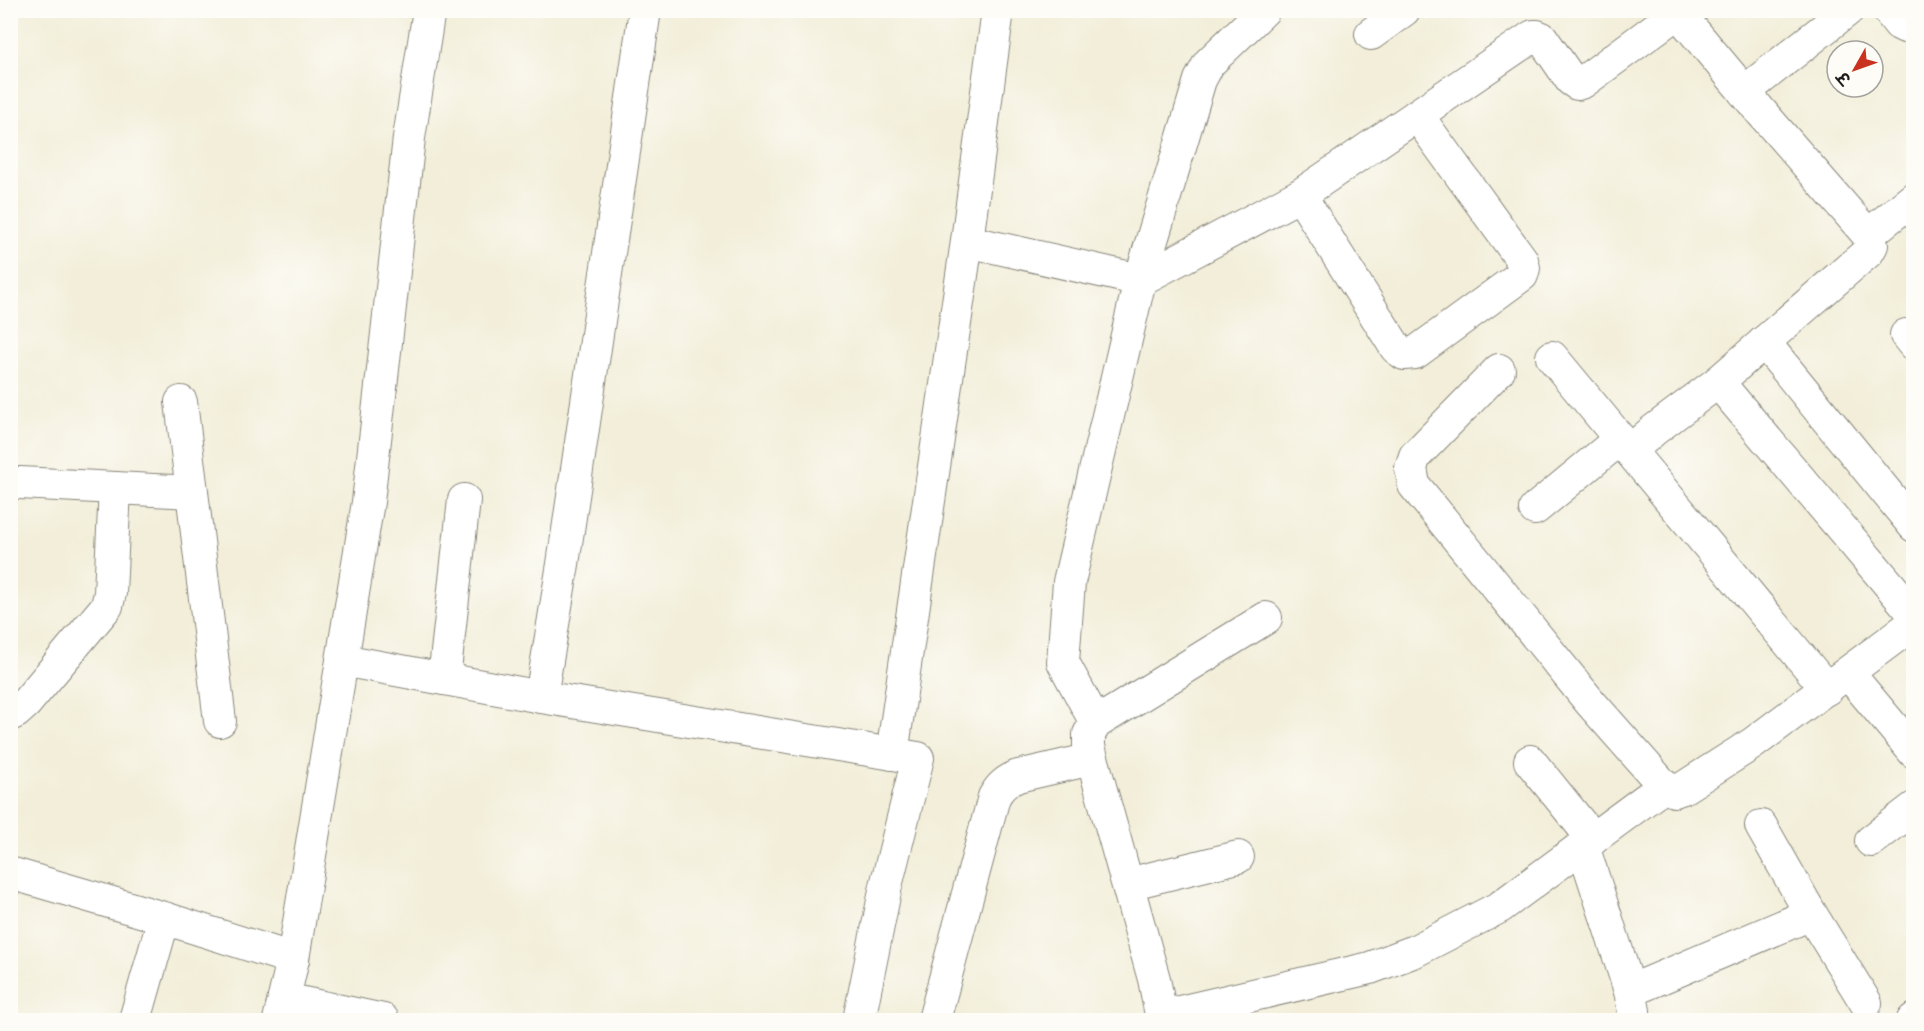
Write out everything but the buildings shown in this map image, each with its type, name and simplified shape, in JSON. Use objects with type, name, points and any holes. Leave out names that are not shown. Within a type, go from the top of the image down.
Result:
[{"type":"street","points":[[383,1020],[281,1010],[293,959],[368,502],[409,138],[429,10]]},
{"type":"street","points":[[540,697],[563,564],[645,10]]},
{"type":"street","points":[[892,754],[968,241],[998,10]]},
{"type":"street","points":[[1096,723],[1063,662],[1068,582],[1140,280],[1200,80],[1209,63],[1264,10]]},
{"type":"street","points":[[1371,34],[1404,10]]},
{"type":"street","points":[[1744,92],[1848,10]]},
{"type":"street","points":[[1888,10],[1899,24],[1905,27],[1914,23]]},
{"type":"street","points":[[968,241],[1140,280],[1300,195],[1533,36],[1542,39],[1571,80],[1577,84],[1583,82],[1677,11],[1868,235],[1872,245],[1868,252],[1718,382],[1654,430],[1625,445],[1535,509]]},
{"type":"street","points":[[1300,195],[1396,348],[1404,354],[1415,353],[1522,275],[1524,268],[1522,260],[1417,115]]},
{"type":"street","points":[[1868,235],[1914,198]]},
{"type":"street","points":[[1764,342],[1914,526]]},
{"type":"street","points":[[1552,357],[1625,445],[1838,681],[1914,752]]},
{"type":"street","points":[[1499,370],[1415,456],[1412,468],[1414,485],[1590,702],[1664,786],[1674,791],[1683,788],[1752,744],[1914,623]]},
{"type":"street","points":[[1718,382],[1914,614]]},
{"type":"street","points":[[181,402],[220,721]]},
{"type":"street","points":[[20,483],[192,492]]},
{"type":"street","points":[[10,715],[26,704],[107,606],[110,593],[114,488]]},
{"type":"street","points":[[444,679],[464,500]]},
{"type":"street","points":[[1266,618],[1096,723],[1089,734],[1092,759],[1154,979],[1162,1018],[1370,968],[1415,951],[1500,907],[1664,786]]},
{"type":"street","points":[[342,660],[540,697],[918,758],[886,886],[859,1020]]},
{"type":"street","points":[[934,1020],[994,797],[999,787],[1018,776],[1092,759]]},
{"type":"street","points":[[1530,761],[1588,842],[1632,1006],[1811,914]]},
{"type":"street","points":[[1871,841],[1914,808]]},
{"type":"street","points":[[1761,826],[1811,914],[1866,1003]]},
{"type":"street","points":[[1128,884],[1238,857]]},
{"type":"street","points":[[10,873],[293,959]]},
{"type":"street","points":[[135,1020],[164,918]]}]
